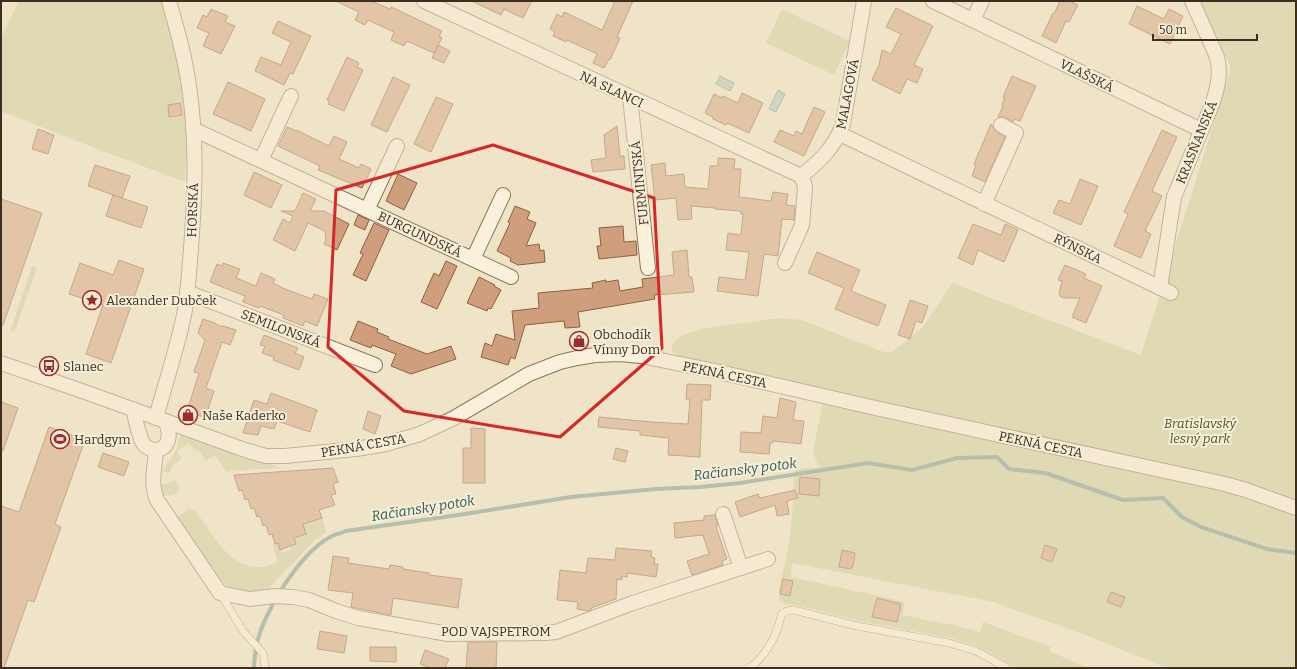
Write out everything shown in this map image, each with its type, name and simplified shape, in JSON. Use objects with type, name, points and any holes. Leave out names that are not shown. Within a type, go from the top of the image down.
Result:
[{"type":"street","name":"HORSKÁ","points":[[161,419],[184,316],[192,235],[194,182],[192,107],[186,69],[169,1]]},
{"type":"street","name":"NA SLANCI","points":[[424,1],[801,176]]},
{"type":"street","name":"MALAGOVÁ","points":[[801,176],[822,158],[840,134],[845,114],[864,1]]},
{"type":"street","name":"VLAŠSKÁ","points":[[933,1],[1201,130]]},
{"type":"street","points":[[973,20],[982,1]]},
{"type":"street","name":"KRASŇANSKÁ","points":[[1165,291],[1174,197],[1218,87],[1219,66],[1212,44],[1192,1]]},
{"type":"street","points":[[261,160],[291,96]]},
{"type":"street","name":"FURMINTSKÁ","points":[[630,97],[648,268]]},
{"type":"street","points":[[984,204],[1016,133],[1001,125]]},
{"type":"street","name":"BURGUNDSKÁ","points":[[193,129],[511,277]]},
{"type":"street","name":"RÝNSKA","points":[[840,134],[1165,291]]},
{"type":"street","name":"BURGUNDSKÁ","points":[[367,210],[397,146]]},
{"type":"street","points":[[785,263],[802,225],[805,188],[801,176]]},
{"type":"street","name":"BURGUNDSKÁ","points":[[474,259],[502,195]]},
{"type":"street","name":"SEMILONSKÁ","points":[[187,292],[376,364]]},
{"type":"street","name":"PEKNÁ CESTA","points":[[1,363],[245,450],[266,456],[314,454],[386,444],[420,434],[454,418],[529,374],[560,362],[596,355],[620,354],[641,356],[708,369],[871,407],[1224,484],[1270,498],[1296,508]]},
{"type":"street","points":[[133,409],[144,443],[149,448],[156,450],[163,448],[167,443],[168,430],[161,419]]},
{"type":"street","points":[[156,450],[153,489],[157,500],[220,593]]},
{"type":"street","points":[[723,514],[741,568]]},
{"type":"street","name":"POD VAJSPETROM","points":[[220,593],[243,598],[290,596],[309,600],[358,618],[448,634],[546,633],[556,632],[630,604],[768,559]]},
{"type":"lane","points":[[220,593],[248,638],[262,652],[265,668]]},
{"type":"lane","points":[[749,668],[758,663],[765,653],[778,629],[782,615],[789,610],[794,610],[857,626],[949,643],[976,651],[1006,668]]},
{"type":"highlighted area","points":[[493,145],[654,198],[662,348],[560,437],[404,411],[328,347],[336,190]]},
{"type":"green space","points":[[19,1],[163,1],[177,54],[185,95],[187,145],[185,182],[1,111],[1,38]]},
{"type":"green space","name":"Bratislavský lesný park","points":[[1200,1],[1296,1],[1296,668],[1167,668],[1080,633],[993,602],[792,563],[791,577],[905,602],[902,615],[980,632],[983,622],[1051,647],[1049,651],[1088,668],[1016,668],[977,646],[950,638],[859,621],[800,606],[784,604],[779,600],[779,590],[790,536],[795,469],[822,467],[817,463],[813,452],[823,402],[808,386],[776,377],[691,361],[674,353],[672,346],[674,342],[681,336],[707,328],[779,318],[802,320],[884,352],[892,352],[923,327],[952,283],[1141,355],[1231,68]]},
{"type":"green space","points":[[782,9],[850,41],[834,75],[766,43]]},
{"type":"green space","points":[[32,266],[37,268],[15,331],[12,332],[11,329]]},
{"type":"green space","points":[[182,433],[281,468],[231,471],[227,473],[215,455],[206,461],[200,452],[195,450],[189,443],[177,451],[182,459],[171,466],[171,473],[163,472],[165,466],[176,451],[179,437]]},
{"type":"green space","points":[[175,480],[180,488],[177,493],[174,495],[163,496],[161,485]]},
{"type":"green space","points":[[187,508],[194,510],[197,513],[215,539],[229,555],[246,565],[257,567],[278,562],[273,545],[278,543],[282,553],[291,550],[290,547],[296,544],[294,538],[306,534],[303,524],[322,518],[326,532],[314,541],[267,590],[249,592],[237,591],[221,581],[177,517],[188,510]]},
{"type":"water","points":[[720,76],[734,83],[730,91],[716,84]]},
{"type":"water","points":[[778,90],[785,94],[776,112],[769,109]]},
{"type":"building","points":[[336,1],[371,1],[390,9],[391,7],[442,31],[439,36],[442,38],[434,53],[407,41],[404,46],[391,40],[394,32],[368,20],[365,25],[355,20],[359,12]]},
{"type":"building","points":[[472,1],[532,1],[523,18],[504,9],[501,15]]},
{"type":"building","points":[[615,1],[633,1],[617,37],[620,38],[610,60],[609,59],[604,68],[593,63],[597,54],[567,40],[566,42],[553,36],[555,32],[550,29],[557,14],[562,17],[564,12],[602,30]]},
{"type":"building","points":[[1060,1],[1069,1],[1078,5],[1069,22],[1066,21],[1056,43],[1042,36]]},
{"type":"building","points":[[1137,6],[1164,19],[1169,9],[1183,16],[1170,44],[1129,24]]},
{"type":"building","points":[[896,8],[933,26],[914,65],[923,69],[917,83],[907,79],[900,94],[872,80],[879,65],[882,50],[891,54],[901,34],[886,27]]},
{"type":"building","points":[[211,9],[228,16],[225,22],[235,26],[221,54],[203,46],[209,33],[197,28],[203,15],[207,17]]},
{"type":"building","points":[[278,21],[311,36],[293,74],[290,73],[284,85],[255,71],[261,57],[281,65],[291,42],[272,33]]},
{"type":"building","points":[[438,45],[450,51],[444,63],[432,58]]},
{"type":"building","points":[[347,57],[359,63],[357,67],[363,70],[344,111],[328,104],[330,101],[327,100]]},
{"type":"building","points":[[1012,76],[1036,86],[1020,121],[1014,119],[1013,122],[1005,117],[998,117],[1003,106],[1005,97],[1003,97]]},
{"type":"building","points":[[393,77],[410,85],[387,132],[371,125]]},
{"type":"building","points":[[228,82],[265,99],[251,131],[213,114]]},
{"type":"building","points":[[742,93],[763,103],[749,133],[727,123],[726,125],[713,119],[713,117],[705,113],[714,94],[722,98],[723,96],[738,103]]},
{"type":"building","points":[[436,97],[453,104],[431,152],[414,144]]},
{"type":"building","points":[[180,103],[182,115],[169,117],[168,105]]},
{"type":"building","points":[[814,107],[825,112],[804,156],[774,142],[780,130],[794,136],[796,131],[802,134]]},
{"type":"building","points":[[991,124],[997,132],[1005,137],[985,182],[972,176],[976,165],[974,164]]},
{"type":"building","points":[[617,126],[620,156],[624,156],[625,169],[593,172],[591,160],[606,158],[604,135]]},
{"type":"building","points":[[287,127],[329,146],[334,136],[347,142],[339,159],[359,168],[361,164],[371,169],[362,188],[318,170],[320,166],[278,146]]},
{"type":"building","points":[[38,129],[54,135],[48,154],[32,149]]},
{"type":"building","points":[[1162,130],[1177,137],[1152,191],[1162,196],[1145,231],[1151,234],[1141,258],[1114,246],[1128,214],[1124,212]]},
{"type":"building","points":[[718,158],[735,159],[734,169],[741,169],[739,197],[771,201],[773,192],[788,194],[786,205],[795,206],[794,220],[782,219],[778,256],[764,254],[758,296],[717,291],[719,277],[745,280],[749,252],[726,250],[728,233],[741,235],[743,214],[741,214],[741,211],[691,206],[692,219],[678,220],[676,198],[655,200],[651,165],[665,163],[666,176],[684,174],[685,187],[708,189],[710,166],[718,166]]},
{"type":"building","points":[[95,165],[130,176],[122,198],[88,186]]},
{"type":"building","points":[[254,172],[282,185],[271,208],[244,195]]},
{"type":"building","points":[[398,174],[417,183],[404,210],[386,201]]},
{"type":"building","points":[[1080,179],[1098,186],[1081,225],[1053,213],[1059,200],[1070,204]]},
{"type":"building","points":[[303,193],[316,199],[310,211],[324,211],[349,224],[337,250],[324,244],[326,240],[325,231],[308,223],[295,251],[273,240],[283,219],[290,223],[293,216],[281,211],[295,211]]},
{"type":"building","points":[[113,195],[148,207],[141,228],[106,216]]},
{"type":"building","points":[[1,199],[42,213],[3,325],[1,325]]},
{"type":"building","points":[[515,206],[530,212],[527,219],[536,223],[526,246],[539,244],[540,251],[544,250],[545,262],[518,265],[510,261],[511,258],[497,251],[510,223],[508,222]]},
{"type":"building","points":[[358,215],[369,220],[365,230],[354,225]]},
{"type":"building","points":[[374,223],[389,230],[366,281],[353,275],[363,254],[360,253]]},
{"type":"building","points":[[973,224],[1001,235],[1005,224],[1018,230],[1004,262],[978,250],[973,265],[958,258]]},
{"type":"building","points":[[623,226],[624,242],[636,241],[637,255],[599,259],[597,246],[601,246],[599,228]]},
{"type":"building","points":[[687,250],[689,277],[692,277],[694,292],[654,295],[655,299],[578,312],[580,327],[565,328],[564,321],[525,325],[515,359],[511,357],[508,365],[481,357],[485,343],[492,346],[496,334],[515,340],[512,311],[539,308],[538,293],[593,288],[592,283],[606,280],[606,282],[618,280],[620,291],[643,287],[642,279],[674,275],[672,252]]},
{"type":"building","points":[[817,252],[860,270],[851,291],[886,305],[878,326],[835,309],[844,288],[808,273]]},
{"type":"building","points":[[119,260],[144,269],[111,363],[86,354],[103,305],[69,294],[80,263],[113,275]]},
{"type":"building","points":[[446,261],[457,266],[437,309],[421,302],[434,273],[439,276]]},
{"type":"building","points":[[223,263],[240,269],[236,278],[256,286],[261,273],[275,279],[273,283],[285,289],[312,299],[314,294],[328,299],[317,326],[305,321],[303,326],[283,318],[284,315],[260,306],[259,308],[243,302],[245,296],[210,282],[217,264],[222,266]]},
{"type":"building","points":[[1065,265],[1086,274],[1084,278],[1102,286],[1086,323],[1072,317],[1080,298],[1064,298],[1059,294],[1062,281],[1058,280]]},
{"type":"building","points":[[479,277],[495,285],[494,286],[501,290],[491,309],[488,308],[487,311],[467,303]]},
{"type":"building","points":[[910,300],[928,306],[922,323],[916,321],[910,339],[898,335]]},
{"type":"building","points":[[203,319],[219,326],[236,330],[230,345],[222,342],[206,388],[214,391],[205,419],[188,408],[199,373],[194,372],[205,340],[198,333]]},
{"type":"building","points":[[358,321],[378,329],[377,332],[389,337],[388,339],[427,354],[451,346],[456,359],[411,374],[391,366],[396,354],[372,345],[371,348],[350,340]]},
{"type":"building","name":"Obchodík Vínny Dom","points":[[583,334],[584,347],[574,348],[573,335]]},
{"type":"building","points":[[264,335],[298,348],[295,353],[304,357],[299,370],[273,360],[274,357],[262,353],[265,346],[260,345]]},
{"type":"building","points":[[687,384],[711,385],[710,400],[702,400],[700,457],[668,455],[669,438],[640,435],[640,431],[598,427],[599,417],[688,424],[690,400],[686,399]]},
{"type":"building","points":[[271,393],[317,410],[310,432],[277,421],[274,429],[261,426],[258,435],[243,433],[254,400],[267,404]]},
{"type":"building","points":[[780,398],[796,402],[793,420],[804,421],[801,444],[773,441],[770,443],[769,454],[740,452],[741,432],[761,433],[763,416],[777,418]]},
{"type":"building","points":[[1,402],[18,408],[3,451],[1,451]]},
{"type":"building","points":[[368,411],[381,416],[375,434],[363,429]]},
{"type":"building","points":[[49,427],[85,440],[55,524],[61,527],[34,602],[28,600],[4,668],[1,668],[1,506],[19,512]]},
{"type":"building","points":[[471,428],[485,429],[485,483],[463,483],[463,448],[471,448]]},
{"type":"building","points":[[616,448],[628,451],[625,462],[613,459]]},
{"type":"building","points":[[103,453],[129,462],[124,476],[98,467]]},
{"type":"building","points":[[333,468],[338,482],[333,484],[336,494],[331,495],[335,505],[319,510],[322,518],[303,524],[306,534],[294,538],[296,544],[280,550],[278,543],[275,544],[272,534],[269,535],[266,525],[263,526],[260,516],[257,517],[254,508],[251,509],[248,499],[245,500],[242,490],[239,491],[234,475]]},
{"type":"building","points":[[800,477],[820,479],[819,496],[799,494]]},
{"type":"building","points":[[795,490],[798,498],[787,501],[789,514],[777,516],[775,505],[740,517],[735,502],[758,494],[760,498]]},
{"type":"building","points":[[715,515],[718,526],[716,527],[727,559],[722,561],[723,565],[692,575],[687,561],[709,554],[703,535],[675,538],[674,523],[704,520],[704,516]]},
{"type":"building","points":[[1045,545],[1057,549],[1052,562],[1041,558]]},
{"type":"building","points":[[616,548],[652,551],[651,557],[655,558],[654,564],[658,564],[656,577],[627,573],[627,577],[622,576],[622,580],[617,579],[616,599],[591,608],[591,610],[588,611],[577,609],[578,602],[557,600],[560,570],[586,573],[588,558],[615,560]]},
{"type":"building","points":[[842,550],[855,553],[853,566],[851,569],[839,567]]},
{"type":"building","points":[[333,556],[349,558],[348,563],[389,569],[390,565],[403,567],[403,569],[429,573],[429,575],[462,579],[458,608],[393,598],[391,615],[351,607],[353,593],[328,590]]},
{"type":"building","points":[[783,579],[793,581],[790,596],[780,594]]},
{"type":"building","points":[[1111,592],[1125,597],[1121,607],[1107,602]]},
{"type":"building","points":[[877,598],[901,604],[897,622],[872,617]]},
{"type":"building","points":[[320,631],[347,636],[344,653],[317,649]]},
{"type":"building","points":[[468,642],[497,642],[496,668],[466,668]]},
{"type":"building","points":[[370,647],[396,647],[396,662],[370,661]]},
{"type":"building","points":[[425,650],[449,659],[445,668],[431,668],[420,664]]},
{"type":"waterway","name":"Račiansky potok","points":[[279,593],[296,569],[316,547],[332,536],[346,531],[571,497],[740,483],[868,463],[912,470],[957,458],[997,457],[1009,469],[1045,473],[1123,500],[1163,498],[1182,517],[1201,527],[1267,549],[1296,553]]},
{"type":"waterway","name":"Račiansky potok","points":[[254,668],[260,632],[275,600]]},
{"type":"place","name":"Alexander Dubček","points":[[92,300]]},
{"type":"place","name":"Obchodík Vínny Dom","points":[[579,341]]},
{"type":"place","name":"Slanec","points":[[49,366]]},
{"type":"place","name":"Naše Kaderko","points":[[188,415]]},
{"type":"place","name":"Hardgym","points":[[60,439]]}]
